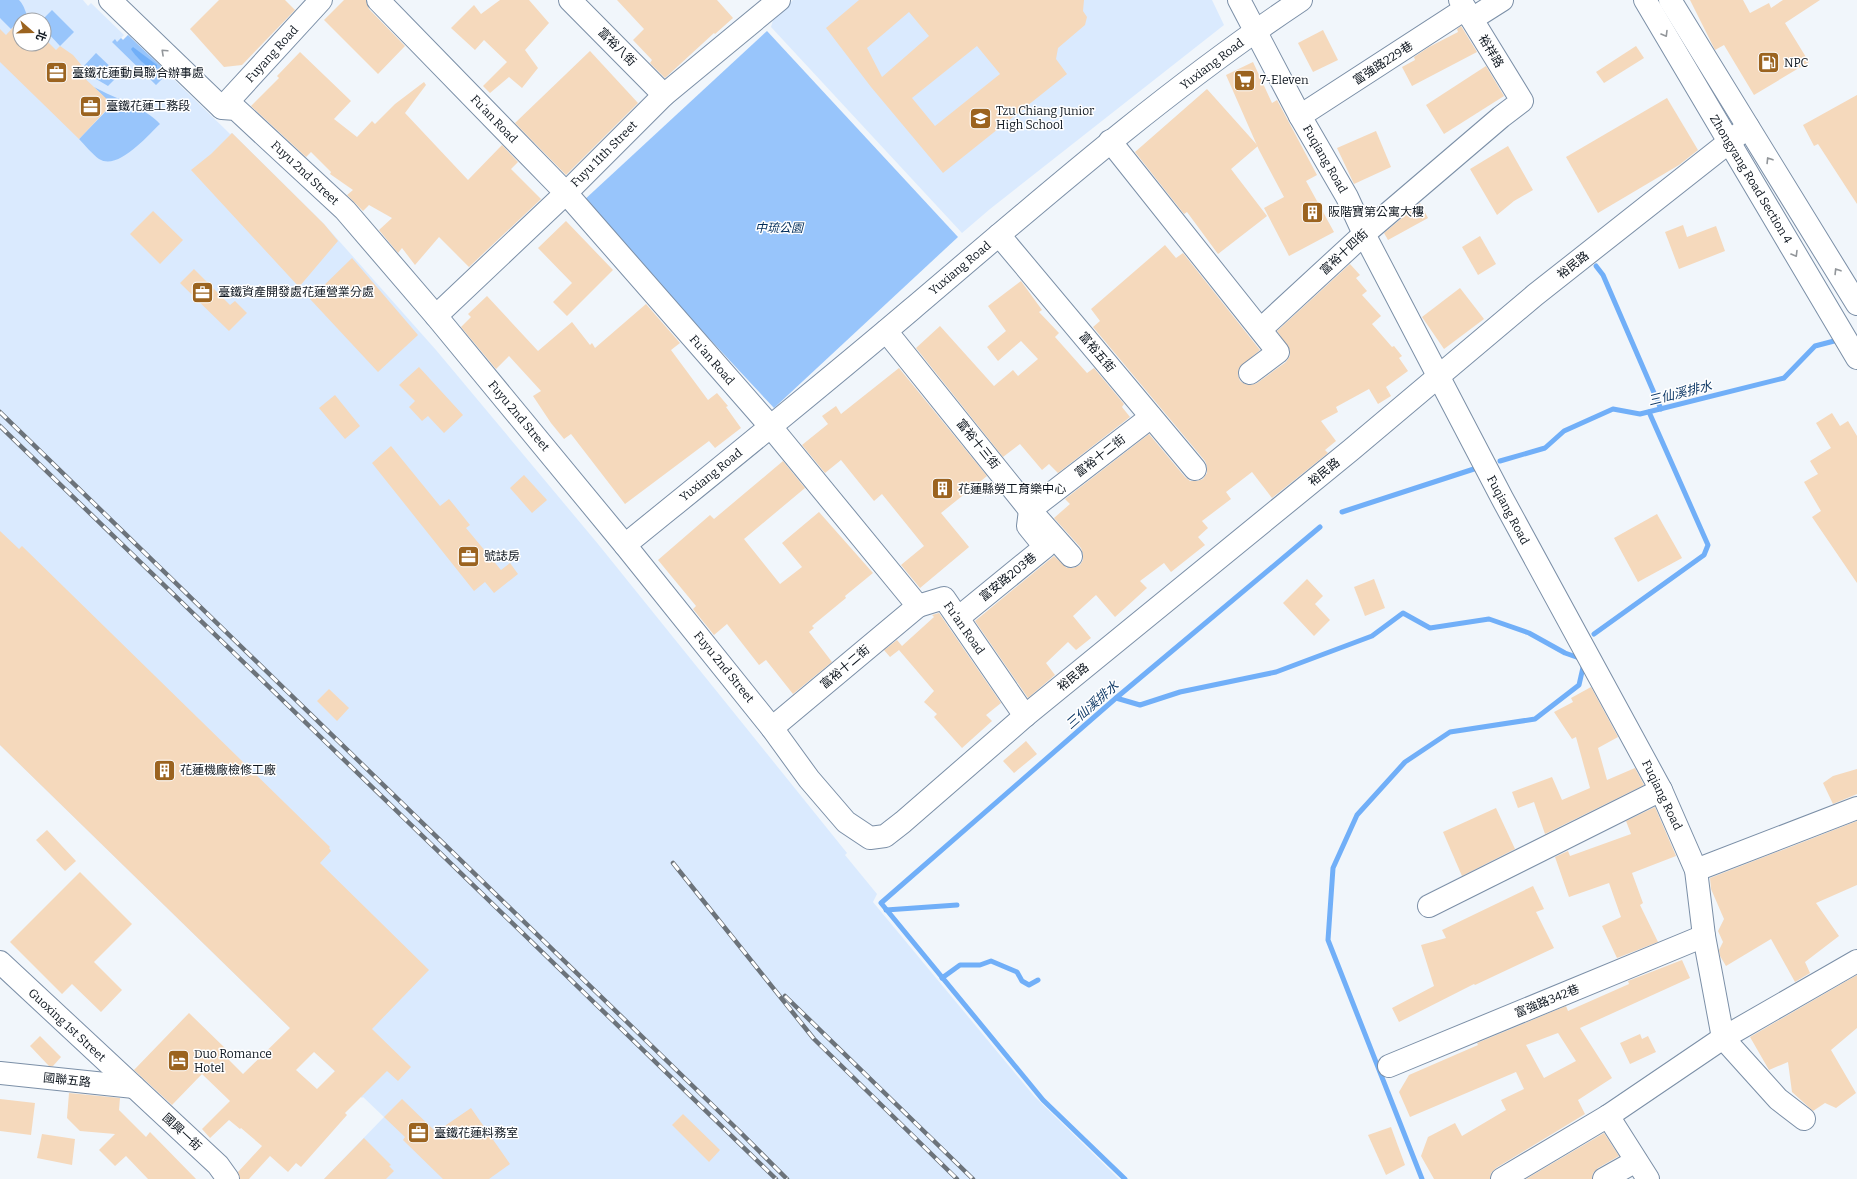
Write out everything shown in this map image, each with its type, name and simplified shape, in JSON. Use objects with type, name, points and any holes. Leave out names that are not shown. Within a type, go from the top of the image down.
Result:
[{"type":"street","name":"Fuyu 2nd Street","points":[[110,0],[222,108],[236,109],[345,210],[436,316],[625,545],[772,728],[808,780],[846,822],[870,838],[885,836],[903,822]]},
{"type":"street","name":"Fuyang Road","points":[[222,108],[321,0]]},
{"type":"street","name":"Fu’an Road","points":[[378,0],[566,193],[771,427],[918,606],[944,598],[1025,716]]},
{"type":"street","name":"富裕八街","points":[[570,0],[664,95]]},
{"type":"street","name":"Fuqiang Road","points":[[1239,0],[1300,116],[1347,197],[1364,234],[1502,498],[1661,790],[1696,870],[1704,936],[1723,1038]]},
{"type":"street","name":"Yuxiang Road","points":[[625,545],[771,427],[1110,141],[1255,31],[1301,0]]},
{"type":"street","name":"富強路229巷","points":[[1300,116],[1466,10],[1502,0]]},
{"type":"street","name":"Zhongyang Road Section 4","points":[[1645,0],[1857,358]]},
{"type":"street","name":"Zhongyang Road Section 4","points":[[1670,0],[1857,304]]},
{"type":"street","name":"Fuyu 11th Street","points":[[436,316],[566,193],[664,95],[775,1]]},
{"type":"street","name":"裕祥路","points":[[1466,10],[1522,102]]},
{"type":"street","name":"富裕十四街","points":[[1261,329],[1364,234],[1502,117],[1522,102]]},
{"type":"street","name":"裕民路","points":[[903,822],[1025,716],[1351,450],[1535,295],[1748,127]]},
{"type":"street","points":[[1110,141],[1278,352],[1250,374]]},
{"type":"street","name":"富裕五街","points":[[999,235],[1195,469]]},
{"type":"street","name":"富裕十三街","points":[[886,331],[1030,510],[1071,556]]},
{"type":"street","name":"富裕十二街","points":[[1030,510],[1151,417]]},
{"type":"street","name":"富安路203巷","points":[[958,618],[1045,547],[1028,526],[1030,510]]},
{"type":"street","name":"富裕十二街","points":[[772,728],[918,606]]},
{"type":"street","points":[[1430,906],[1661,790]]},
{"type":"street","points":[[1696,870],[1857,808]]},
{"type":"street","name":"富強路342巷","points":[[1389,1066],[1704,936]]},
{"type":"street","points":[[1502,1179],[1608,1116],[1723,1038],[1857,961]]},
{"type":"street","name":"Guoxing 1st Street","points":[[0,962],[134,1087]]},
{"type":"street","points":[[1723,1038],[1778,1100],[1804,1119]]},
{"type":"street","name":"國聯五路","points":[[0,1072],[134,1087]]},
{"type":"street","name":"國興一街","points":[[134,1087],[218,1164],[228,1179]]},
{"type":"street","points":[[1608,1116],[1648,1179]]},
{"type":"street","points":[[1604,1179],[1636,1160]]},
{"type":"shaded area","points":[[0,0],[83,0],[88,6],[91,3],[124,35],[121,38],[123,40],[128,35],[230,134],[232,133],[324,224],[436,350],[598,544],[847,853],[845,855],[877,894],[873,902],[1034,1096],[1119,1179],[324,1179],[384,1117],[363,1097],[362,1098],[0,745]]},
{"type":"shaded area","name":"Tzu Chiang Junior High School","points":[[793,0],[1212,0],[1224,25],[990,209],[962,233],[771,27],[773,20]]},
{"type":"shaded area","points":[[133,47],[157,65],[157,68],[155,70],[152,69],[135,55],[131,49]]},
{"type":"green space","points":[[0,0],[19,0],[26,12],[12,12],[11,29],[0,18]]},
{"type":"green space","points":[[52,10],[74,32],[60,46],[52,37],[52,12],[50,12]]},
{"type":"green space","name":"中琉公園","points":[[767,31],[958,237],[774,408],[582,202]]},
{"type":"green space","points":[[128,35],[168,73],[156,85],[112,42],[115,39],[117,42],[121,38],[123,40]]},
{"type":"green space","points":[[96,53],[119,75],[108,86],[91,76],[83,67]]},
{"type":"green space","points":[[94,87],[147,113],[160,124],[140,144],[115,160],[107,161],[99,159],[79,139],[112,105]]},
{"type":"building","points":[[219,0],[285,0],[295,10],[242,65],[224,67],[190,29]]},
{"type":"building","points":[[344,0],[366,0],[369,9],[405,46],[378,74],[324,20]]},
{"type":"building","points":[[500,0],[529,0],[549,23],[525,50],[538,68],[522,88],[509,77],[490,93],[483,86],[507,62],[484,40],[475,50],[451,28],[474,5],[481,14]]},
{"type":"building","points":[[617,0],[717,0],[733,18],[715,34],[714,33],[665,78],[650,63],[652,60],[633,40],[644,29]]},
{"type":"building","points":[[859,0],[1084,0],[1083,11],[1087,17],[1085,25],[1058,48],[1056,59],[1067,74],[943,173],[871,87],[826,28]],"holes":[[[909,12],[929,36],[882,77],[867,48]],[[977,46],[1000,74],[935,126],[912,98]]]},
{"type":"building","points":[[1690,0],[1743,0],[1750,13],[1769,3],[1771,8],[1783,0],[1820,0],[1785,23],[1809,62],[1754,95],[1724,45],[1715,50]]},
{"type":"building","points":[[1461,26],[1477,52],[1412,86],[1402,67],[1415,60],[1414,57],[1429,47],[1458,32],[1457,29]]},
{"type":"building","points":[[0,29],[6,35],[12,29],[12,52],[52,52],[52,46],[56,50],[60,46],[73,55],[83,67],[78,72],[112,104],[79,139],[0,62]]},
{"type":"building","points":[[1323,30],[1338,60],[1313,72],[1298,43]]},
{"type":"building","points":[[1636,46],[1644,58],[1604,83],[1596,72]]},
{"type":"building","points":[[590,51],[638,103],[566,175],[515,123]]},
{"type":"building","points":[[300,52],[351,101],[334,119],[357,137],[372,121],[375,124],[395,104],[424,82],[426,85],[405,113],[468,180],[502,145],[518,162],[511,169],[541,199],[469,267],[439,237],[415,265],[402,248],[398,253],[379,230],[392,218],[369,205],[363,211],[347,195],[353,190],[330,174],[331,172],[311,152],[306,157],[251,106],[279,78],[277,76]]},
{"type":"building","points":[[1253,62],[1272,103],[1277,100],[1317,175],[1306,181],[1334,232],[1289,256],[1264,208],[1284,197],[1259,150],[1226,75]]},
{"type":"building","points":[[1486,66],[1504,96],[1444,134],[1426,105]]},
{"type":"building","points":[[1207,89],[1258,146],[1231,169],[1267,216],[1218,254],[1187,212],[1184,214],[1135,152]]},
{"type":"building","points":[[1857,95],[1857,204],[1818,144],[1814,146],[1803,125]]},
{"type":"building","points":[[1667,98],[1698,150],[1679,165],[1598,213],[1566,157]]},
{"type":"building","points":[[1376,131],[1391,167],[1354,184],[1337,148]]},
{"type":"building","points":[[232,133],[324,224],[338,241],[299,287],[191,170],[211,154]]},
{"type":"building","points":[[1508,146],[1533,190],[1514,201],[1497,215],[1470,169]]},
{"type":"building","points":[[1420,203],[1428,218],[1388,240],[1384,233]]},
{"type":"building","points":[[153,211],[183,240],[160,264],[130,234]]},
{"type":"building","points":[[566,221],[613,270],[567,316],[553,302],[572,283],[538,248]]},
{"type":"building","points":[[1683,225],[1687,237],[1716,226],[1725,251],[1679,269],[1665,232]]},
{"type":"building","points":[[1480,236],[1496,264],[1478,275],[1462,247]]},
{"type":"building","points":[[1165,245],[1176,258],[1183,253],[1260,350],[1239,368],[1238,375],[1240,381],[1245,384],[1251,385],[1257,383],[1286,362],[1290,356],[1290,350],[1277,331],[1350,264],[1360,275],[1356,278],[1367,291],[1362,295],[1381,316],[1372,324],[1402,356],[1399,358],[1408,371],[1386,387],[1391,396],[1378,404],[1369,389],[1336,407],[1338,412],[1321,421],[1336,441],[1325,450],[1328,453],[1272,498],[1252,472],[1226,492],[1231,499],[1202,521],[1208,528],[1198,537],[1205,545],[1171,572],[1164,563],[1140,581],[1147,588],[1115,617],[1096,595],[1073,616],[1091,638],[1076,650],[1068,642],[1046,663],[1055,675],[1028,698],[975,621],[1054,556],[1067,568],[1073,568],[1080,565],[1083,560],[1081,548],[1054,518],[1070,504],[1065,499],[1149,434],[1190,481],[1203,479],[1207,473],[1205,461],[1093,327],[1100,321],[1091,309]]},
{"type":"building","points":[[352,258],[418,335],[378,372],[310,299]]},
{"type":"building","name":"臺鐵資產開發處花蓮營業分處","points":[[194,269],[230,305],[235,301],[247,313],[229,331],[180,283]]},
{"type":"building","points":[[1021,281],[1042,310],[1039,312],[1059,333],[1055,337],[1087,373],[1094,368],[1124,404],[1122,407],[1130,417],[1058,473],[1049,464],[1042,470],[1020,444],[1003,457],[916,348],[940,326],[994,386],[1013,370],[1018,376],[1038,359],[1021,341],[998,361],[987,347],[1006,331],[988,306]]},
{"type":"building","points":[[1460,288],[1484,319],[1444,349],[1422,317]]},
{"type":"building","points":[[487,296],[538,351],[572,322],[590,345],[592,343],[595,348],[646,304],[680,343],[671,350],[708,400],[717,393],[728,406],[726,407],[741,428],[715,448],[709,441],[625,504],[571,434],[564,439],[551,423],[533,396],[541,391],[509,356],[496,369],[461,327],[471,317],[468,314]]},
{"type":"building","points":[[419,367],[463,415],[444,433],[428,416],[422,421],[409,407],[415,401],[399,385]]},
{"type":"building","points":[[899,368],[987,476],[941,513],[969,547],[920,588],[901,565],[924,546],[882,494],[874,501],[841,460],[825,473],[802,445],[828,424],[822,416],[836,406],[841,414]]},
{"type":"building","points":[[335,395],[360,426],[345,439],[319,408]]},
{"type":"building","points":[[1832,413],[1840,426],[1848,421],[1857,436],[1857,583],[1812,517],[1821,511],[1804,482],[1818,474],[1810,461],[1831,448],[1816,423]]},
{"type":"building","points":[[391,446],[440,506],[449,499],[470,525],[466,528],[501,570],[510,563],[518,574],[494,593],[485,582],[474,591],[372,463]]},
{"type":"building","points":[[783,461],[805,488],[744,539],[780,584],[802,567],[782,543],[819,512],[873,573],[812,626],[814,628],[809,632],[832,662],[793,694],[766,660],[759,665],[727,624],[714,635],[693,609],[696,606],[658,560],[710,515],[714,519]]},
{"type":"building","points":[[524,475],[547,500],[532,513],[510,488]]},
{"type":"building","points":[[1657,514],[1682,558],[1638,582],[1614,538]]},
{"type":"building","name":"花蓮機廠檢修工廠","points":[[0,531],[19,549],[22,546],[330,847],[329,848],[331,851],[320,863],[429,970],[372,1029],[411,1067],[398,1081],[387,1071],[345,1113],[347,1115],[301,1167],[296,1163],[288,1172],[270,1156],[249,1179],[240,1179],[238,1172],[262,1146],[229,1120],[210,1138],[202,1129],[230,1101],[202,1074],[172,1105],[134,1070],[189,1013],[226,1049],[222,1053],[243,1074],[290,1028],[0,745]],"holes":[[[314,1052],[335,1071],[317,1089],[296,1070]]]},
{"type":"building","points":[[1307,579],[1323,596],[1315,604],[1330,620],[1314,636],[1283,603]]},
{"type":"building","points":[[1374,579],[1385,608],[1365,616],[1354,587]]},
{"type":"building","points":[[939,613],[1001,703],[986,715],[992,721],[962,748],[934,717],[937,714],[924,702],[934,691],[899,650],[890,657],[884,650],[897,640],[902,646],[934,617],[932,615]]},
{"type":"building","points":[[1591,687],[1618,737],[1598,748],[1607,780],[1635,768],[1644,785],[1545,834],[1534,802],[1518,808],[1512,792],[1552,777],[1562,800],[1590,788],[1576,737],[1572,739],[1554,712],[1573,702],[1571,698]]},
{"type":"building","points":[[329,689],[349,708],[337,721],[317,701]]},
{"type":"building","points":[[1026,741],[1037,754],[1014,773],[1003,761]]},
{"type":"building","points":[[1857,769],[1857,794],[1833,804],[1823,783],[1833,776]]},
{"type":"building","points":[[1655,807],[1676,856],[1632,873],[1643,903],[1640,905],[1658,942],[1617,958],[1602,926],[1621,917],[1609,883],[1569,897],[1555,857],[1568,851],[1570,856],[1631,834],[1626,821]]},
{"type":"building","points":[[1496,808],[1515,849],[1462,876],[1443,832]]},
{"type":"building","points":[[1857,821],[1857,885],[1816,903],[1839,936],[1805,962],[1810,973],[1795,982],[1771,939],[1726,966],[1720,956],[1719,950],[1723,942],[1718,931],[1724,919],[1711,889],[1710,878]]},
{"type":"building","points":[[47,830],[76,861],[65,871],[36,840]]},
{"type":"building","points":[[80,872],[132,924],[94,962],[122,990],[101,1012],[72,984],[62,994],[10,942]]},
{"type":"building","points":[[1533,886],[1544,909],[1536,912],[1554,948],[1475,985],[1474,984],[1399,1022],[1392,1008],[1434,986],[1421,945],[1446,938],[1442,930]]},
{"type":"building","points":[[1682,960],[1690,978],[1580,1028],[1612,1078],[1578,1100],[1585,1114],[1496,1168],[1491,1173],[1490,1179],[1434,1179],[1421,1156],[1428,1137],[1455,1123],[1462,1136],[1506,1110],[1501,1100],[1524,1089],[1516,1072],[1410,1117],[1399,1092],[1409,1075],[1478,1045],[1477,1043],[1566,1006],[1568,1011],[1629,984],[1628,981]],"holes":[[[1558,1033],[1576,1061],[1544,1078],[1526,1045]]]},
{"type":"building","points":[[1857,975],[1857,1028],[1831,1050],[1856,1093],[1836,1108],[1825,1103],[1813,1111],[1792,1092],[1788,1062],[1769,1070],[1750,1037]]},
{"type":"building","points":[[1640,1034],[1642,1039],[1648,1036],[1656,1052],[1630,1064],[1620,1043]]},
{"type":"building","points":[[40,1036],[61,1057],[53,1066],[49,1066],[30,1046]]},
{"type":"building","points":[[69,1093],[120,1098],[119,1110],[146,1137],[150,1132],[196,1179],[148,1179],[126,1156],[115,1166],[99,1150],[115,1134],[80,1131],[67,1118]]},
{"type":"building","points":[[0,1099],[35,1103],[31,1135],[0,1131]]},
{"type":"building","points":[[402,1099],[436,1132],[471,1108],[510,1164],[489,1179],[443,1179],[403,1140],[405,1137],[384,1117]]},
{"type":"building","points":[[683,1114],[720,1150],[709,1162],[672,1125]]},
{"type":"building","points":[[1391,1127],[1405,1165],[1386,1175],[1368,1135]]},
{"type":"building","points":[[1604,1133],[1619,1156],[1598,1168],[1593,1173],[1592,1179],[1526,1179]]},
{"type":"building","points":[[42,1134],[75,1139],[72,1165],[37,1158]]},
{"type":"building","points":[[364,1138],[391,1165],[389,1166],[394,1171],[386,1179],[324,1179]]},
{"type":"waterway","points":[[1596,266],[1603,275],[1661,409]]},
{"type":"waterway","name":"三仙溪排水","points":[[1500,461],[1545,448],[1564,431],[1613,409],[1640,414],[1784,378],[1815,346],[1838,340]]},
{"type":"waterway","points":[[1594,634],[1704,555],[1708,545],[1649,412]]},
{"type":"waterway","name":"三仙溪排水","points":[[1342,512],[1477,468]]},
{"type":"waterway","name":"三仙溪排水","points":[[1125,1179],[1043,1100],[881,903],[1116,698],[1320,527]]},
{"type":"waterway","points":[[1116,698],[1140,705],[1180,692],[1276,672],[1372,636],[1403,613],[1430,628],[1489,619],[1529,633],[1565,653],[1582,659]]},
{"type":"waterway","points":[[1422,1179],[1328,940],[1333,868],[1357,815],[1405,762],[1450,732],[1535,719],[1579,685],[1584,663]]},
{"type":"waterway","points":[[886,910],[957,905]]},
{"type":"waterway","points":[[942,978],[960,965],[980,965],[991,961],[1017,972],[1022,981],[1029,985],[1038,980]]},
{"type":"railway","points":[[0,412],[787,1179]]},
{"type":"railway","points":[[0,426],[776,1179]]},
{"type":"railway","points":[[673,863],[814,1039],[957,1179]]},
{"type":"railway","points":[[785,996],[973,1179]]},
{"type":"place","name":"NPC","points":[[1768,63]]},
{"type":"place","name":"臺鐵花蓮動員聯合辦事處","points":[[56,73]]},
{"type":"place","name":"7-Eleven","points":[[1245,80]]},
{"type":"place","name":"臺鐵花蓮工務段","points":[[90,106]]},
{"type":"place","name":"Tzu Chiang Junior High School","points":[[980,118]]},
{"type":"place","name":"阪階寶第公寓大樓","points":[[1313,212]]},
{"type":"place","name":"臺鐵資產開發處花蓮營業分處","points":[[203,292]]},
{"type":"place","name":"花蓮縣勞工育樂中心","points":[[942,489]]},
{"type":"place","name":"號誌房","points":[[468,556]]},
{"type":"place","name":"花蓮機廠檢修工廠","points":[[165,770]]},
{"type":"place","name":"Duo Romance Hotel","points":[[179,1061]]},
{"type":"place","name":"臺鐵花蓮料務室","points":[[419,1133]]}]
